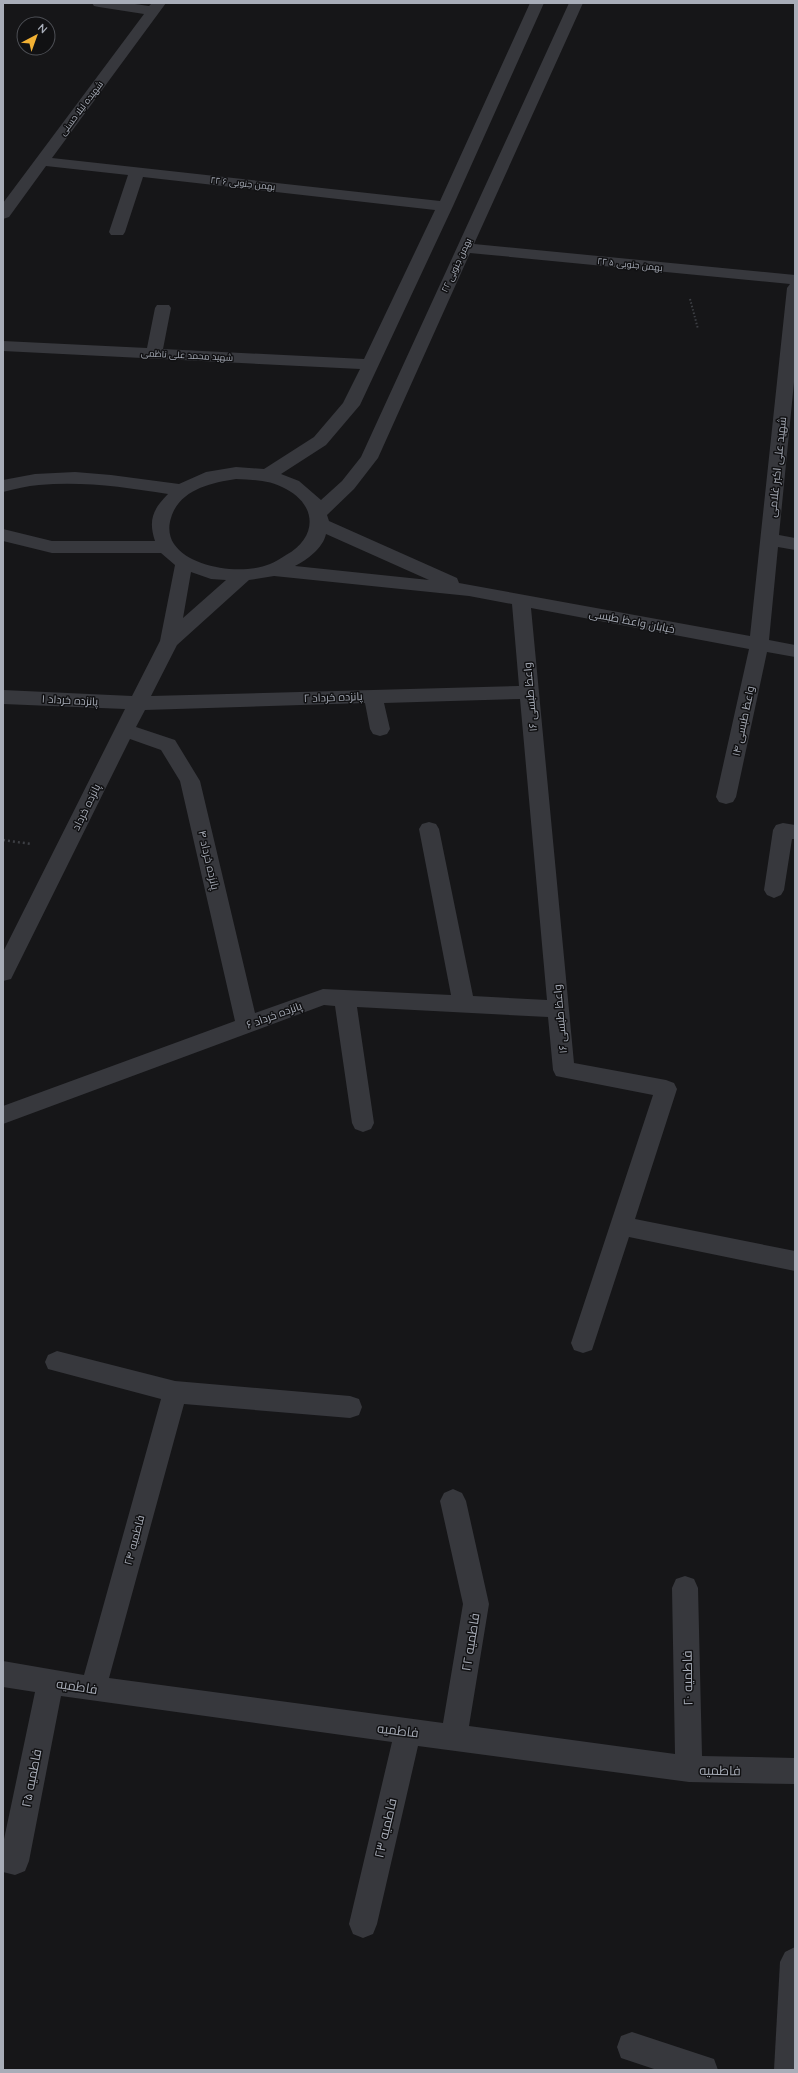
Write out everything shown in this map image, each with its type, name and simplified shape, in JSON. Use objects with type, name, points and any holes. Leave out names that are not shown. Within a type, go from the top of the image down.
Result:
[{"type":"street","points":[[99,3],[157,7]]},
{"type":"street","name":"۲۲ بهمن جنوبی","points":[[318,519],[348,485],[369,458],[464,248],[520,83],[537,3]]},
{"type":"street","name":"۲۲ بهمن جنوبی","points":[[267,475],[320,441],[351,406],[445,206],[520,83],[576,3]]},
{"type":"street","name":"شهیده لیلا حسنی","points":[[3,214],[10,193],[41,161],[157,7]]},
{"type":"street","name":"۲۲ بهمن جنوبی ۶","points":[[41,161],[445,206]]},
{"type":"street","points":[[117,232],[137,171]]},
{"type":"street","name":"۲۲ بهمن جنوبی ۵","points":[[464,248],[795,280]]},
{"type":"street","name":"شهید علی اکبر غلامی","points":[[759,645],[769,539],[792,351],[795,288]]},
{"type":"street","points":[[154,354],[163,308]]},
{"type":"street","name":"شهید محمد علی ناظمی","points":[[4,349],[371,364]]},
{"type":"street","points":[[274,570],[299,556],[316,539],[318,519],[312,500],[293,484],[267,475],[236,473],[206,478],[181,490],[165,508],[159,527],[166,547],[184,563],[211,573],[243,575],[274,570],[469,590]]},
{"type":"street","points":[[3,486],[39,479],[82,478],[128,482],[181,490]]},
{"type":"street","points":[[318,519],[469,590]]},
{"type":"street","points":[[3,535],[52,547],[166,547]]},
{"type":"street","points":[[769,539],[795,544]]},
{"type":"street","points":[[169,641],[184,563]]},
{"type":"street","points":[[169,641],[243,575]]},
{"type":"street","name":"خیابان واعظ طبسی","points":[[469,590],[795,651]]},
{"type":"street","name":"واعظ طبسی ۱۶","points":[[521,599],[564,1070],[666,1089],[583,1344]]},
{"type":"street","name":"پانزده خرداد","points":[[3,973],[169,641]]},
{"type":"street","name":"واعظ طبسی ۱۴","points":[[726,797],[759,645]]},
{"type":"street","name":"پانزده خرداد ۲","points":[[138,703],[529,692]]},
{"type":"street","points":[[373,696],[380,729]]},
{"type":"street","name":"پانزده خرداد ۱","points":[[3,697],[138,703]]},
{"type":"street","name":"پانزده خرداد ۴","points":[[124,730],[168,745],[190,781],[247,1025]]},
{"type":"street","points":[[429,829],[464,1004]]},
{"type":"street","points":[[774,890],[783,830],[795,832]]},
{"type":"street","name":"پانزده خرداد ۶","points":[[3,1115],[323,997],[559,1009]]},
{"type":"street","points":[[345,998],[363,1123]]},
{"type":"street","points":[[621,1226],[795,1261]]},
{"type":"street","points":[[57,1362],[175,1392],[350,1407]]},
{"type":"street","name":"فاطمیه ۲۴","points":[[93,1689],[175,1392]]},
{"type":"street","name":"فاطمیه ۲۲","points":[[453,1501],[476,1604],[454,1737]]},
{"type":"street","name":"فاطمیه ۲۰","points":[[685,1588],[689,1769]]},
{"type":"street","name":"فاطمیه","points":[[3,1674],[93,1689],[689,1769],[795,1771]]},
{"type":"street","name":"فاطمیه ۲۵","points":[[3,1858],[15,1861],[50,1682]]},
{"type":"street","name":"فاطمیه ۲۳","points":[[363,1924],[408,1732]]},
{"type":"street","points":[[789,2070],[795,1962]]},
{"type":"street","points":[[632,2047],[702,2070]]}]
